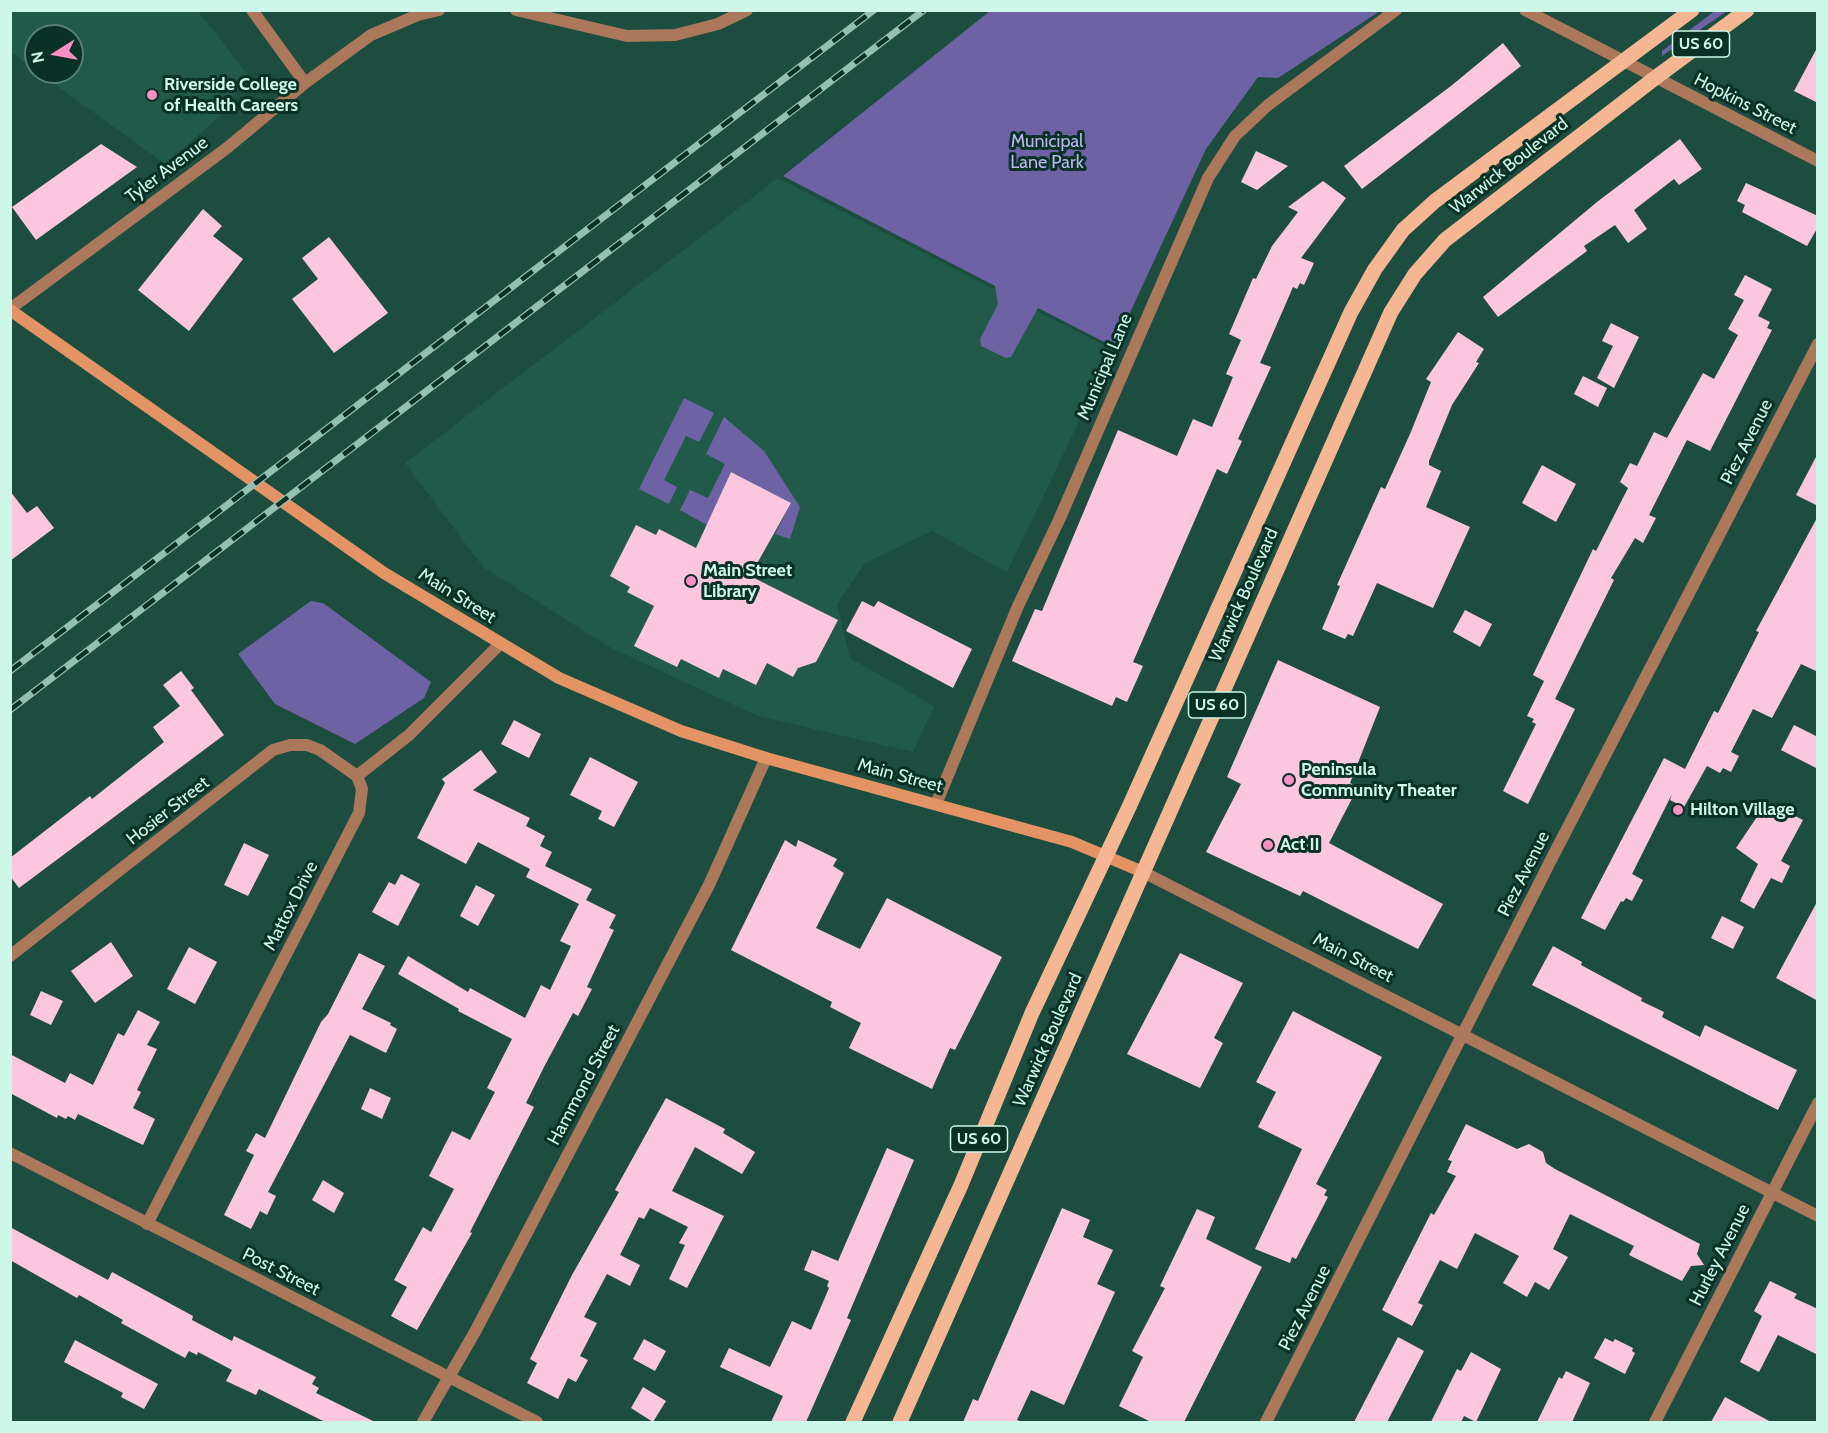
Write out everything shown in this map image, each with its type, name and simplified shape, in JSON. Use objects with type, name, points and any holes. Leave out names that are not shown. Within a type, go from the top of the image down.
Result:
[{"type":"main road","name":"Warwick Boulevard","points":[[853,1422],[960,1185],[1032,1013],[1106,856],[1336,345],[1375,269],[1403,230],[1435,201],[1692,10]]},
{"type":"main road","name":"Warwick Boulevard","points":[[900,1422],[1391,312],[1415,274],[1445,240],[1747,10]]},
{"type":"main road","name":"Main Street","points":[[10,309],[384,573],[559,678],[681,731],[766,758],[1072,842],[1143,872]]},
{"type":"street","points":[[252,10],[305,83]]},
{"type":"street","name":"Tyler Avenue","points":[[10,309],[227,148],[305,83],[371,35],[418,15],[439,10]]},
{"type":"street","points":[[516,10],[627,36],[675,35],[718,24],[747,10]]},
{"type":"street","name":"Municipal Lane","points":[[936,804],[1018,606],[1059,520],[1208,178],[1235,136],[1268,105],[1396,10]]},
{"type":"street","points":[[1525,10],[1623,62]]},
{"type":"street","name":"Hopkins Street","points":[[1623,62],[1818,161]]},
{"type":"street","name":"Piez Avenue","points":[[1266,1422],[1818,344]]},
{"type":"street","points":[[357,776],[409,735],[500,644]]},
{"type":"street","name":"Hosier Street","points":[[10,956],[273,750],[290,745],[307,745],[320,750],[357,776]]},
{"type":"street","name":"Hammond Street","points":[[423,1422],[449,1378],[709,885],[766,758]]},
{"type":"street","name":"Mattox Drive","points":[[147,1224],[359,813],[362,789],[357,776]]},
{"type":"street","name":"Main Street","points":[[1143,872],[1818,1216]]},
{"type":"street","name":"Hurley Avenue","points":[[1655,1422],[1818,1103]]},
{"type":"street","name":"Post Street","points":[[10,1153],[537,1422]]},
{"type":"shaded area","name":"Riverside College of Health Careers","points":[[11,10],[198,11],[248,75],[222,114],[165,164],[55,84],[84,84],[84,24],[24,24],[24,62],[11,52]]},
{"type":"shaded area","name":"Main Street Library","points":[[778,178],[1113,350],[1007,572],[932,531],[865,563],[837,604],[850,658],[934,706],[913,752],[758,716],[611,648],[483,567],[405,463]]},
{"type":"green space","points":[[1716,10],[1727,11],[1662,56],[1662,51]]},
{"type":"green space","name":"Municipal Lane Park","points":[[990,11],[1380,11],[1278,78],[1258,77],[1206,149],[1114,347],[1038,308],[1011,357],[1006,358],[981,346],[980,339],[998,304],[995,286],[783,176]]},
{"type":"green space","points":[[684,398],[714,413],[699,442],[686,436],[664,480],[677,487],[669,504],[639,489]]},
{"type":"green space","points":[[724,417],[764,451],[800,507],[790,539],[775,534],[791,503],[731,472],[707,525],[680,510],[690,490],[708,498],[725,464],[706,454]]},
{"type":"green space","points":[[311,601],[323,603],[431,682],[424,698],[355,744],[275,704],[238,654]]},
{"type":"building","points":[[1503,43],[1521,66],[1362,189],[1344,166],[1451,86]]},
{"type":"building","points":[[1818,46],[1818,103],[1794,91]]},
{"type":"building","points":[[1680,139],[1702,169],[1679,185],[1674,179],[1634,210],[1647,229],[1628,243],[1615,225],[1584,246],[1587,251],[1498,317],[1483,297],[1597,202]]},
{"type":"building","points":[[101,144],[137,167],[36,240],[12,207]]},
{"type":"building","points":[[1256,151],[1288,166],[1257,190],[1241,182]]},
{"type":"building","points":[[1323,181],[1346,198],[1301,258],[1314,263],[1304,285],[1300,283],[1297,289],[1293,287],[1260,363],[1271,367],[1238,439],[1242,441],[1227,474],[1217,469],[1133,662],[1143,666],[1127,702],[1116,697],[1112,706],[1012,661],[1035,609],[1042,611],[1118,430],[1177,456],[1193,419],[1212,427],[1233,377],[1226,374],[1241,340],[1229,334],[1253,278],[1256,279],[1272,246],[1298,212],[1288,207]]},
{"type":"building","points":[[1746,183],[1818,216],[1818,227],[1807,246],[1742,212],[1745,205],[1737,201]]},
{"type":"building","points":[[203,209],[222,226],[213,236],[243,259],[189,331],[138,290]]},
{"type":"building","points":[[329,237],[388,313],[334,353],[292,299],[318,279],[302,258]]},
{"type":"building","points":[[1745,275],[1772,289],[1758,316],[1770,322],[1767,328],[1772,330],[1710,451],[1687,440],[1649,515],[1656,518],[1643,543],[1635,538],[1611,578],[1614,580],[1555,699],[1575,709],[1528,804],[1503,791],[1536,724],[1532,722],[1534,719],[1527,716],[1544,681],[1533,675],[1593,549],[1596,551],[1628,488],[1620,482],[1630,463],[1637,466],[1654,432],[1667,438],[1703,373],[1714,379],[1738,335],[1728,329],[1744,300],[1734,295]]},
{"type":"building","points":[[1611,323],[1639,337],[1614,388],[1597,378],[1613,346],[1602,341]]},
{"type":"building","points":[[1458,332],[1484,349],[1476,362],[1479,363],[1452,405],[1429,461],[1429,465],[1441,471],[1426,507],[1470,527],[1433,608],[1377,583],[1353,636],[1348,634],[1345,639],[1322,629],[1340,586],[1337,585],[1381,487],[1385,489],[1410,434],[1431,382],[1426,379]]},
{"type":"building","points":[[1583,376],[1607,388],[1598,407],[1574,394]]},
{"type":"building","points":[[1818,453],[1818,506],[1796,495]]},
{"type":"building","points":[[1542,465],[1576,484],[1556,522],[1522,503]]},
{"type":"building","name":"Main Street Library","points":[[731,472],[791,503],[750,576],[838,620],[816,662],[798,668],[793,677],[767,663],[756,685],[723,669],[719,678],[681,659],[677,667],[634,646],[654,606],[627,592],[630,587],[610,576],[636,525],[656,535],[659,529],[696,548]]},
{"type":"building","points":[[10,491],[27,513],[37,506],[54,528],[10,561]]},
{"type":"building","points":[[1818,516],[1818,672],[1801,664],[1772,718],[1753,709],[1731,752],[1739,756],[1731,772],[1723,768],[1720,773],[1707,766],[1684,807],[1670,800],[1672,794],[1632,874],[1643,880],[1632,901],[1626,898],[1623,902],[1621,901],[1605,930],[1581,918],[1664,758],[1685,769],[1714,711],[1718,713],[1759,632],[1756,631]]},
{"type":"building","points":[[862,601],[874,607],[878,601],[972,649],[953,688],[846,631]]},
{"type":"building","points":[[1465,610],[1492,624],[1480,647],[1453,632]]},
{"type":"building","points":[[1278,660],[1380,707],[1350,783],[1358,787],[1329,843],[1443,904],[1418,949],[1303,891],[1300,896],[1206,852],[1241,784],[1227,777]]},
{"type":"building","points":[[181,671],[194,688],[191,690],[224,735],[19,888],[10,876],[10,858],[90,796],[92,799],[164,742],[153,727],[180,706],[163,685]]},
{"type":"building","points":[[514,720],[541,734],[529,758],[501,744]]},
{"type":"building","points":[[1794,725],[1818,737],[1818,769],[1781,750]]},
{"type":"building","points":[[481,750],[497,772],[473,790],[530,818],[526,826],[545,836],[540,846],[552,852],[545,866],[592,889],[586,900],[616,915],[609,928],[614,930],[587,987],[592,989],[578,1016],[573,1013],[545,1065],[526,1103],[534,1107],[470,1232],[472,1233],[417,1330],[391,1316],[407,1287],[394,1280],[423,1227],[431,1232],[454,1189],[429,1176],[452,1131],[470,1140],[495,1092],[487,1088],[512,1039],[458,1011],[459,1009],[398,974],[408,956],[468,992],[470,988],[525,1018],[541,985],[550,990],[571,946],[560,941],[579,904],[526,877],[530,869],[478,842],[466,864],[417,838],[445,783],[442,779]]},
{"type":"building","points":[[590,757],[638,782],[614,827],[598,819],[602,811],[570,795]]},
{"type":"building","points":[[1767,802],[1803,820],[1781,861],[1790,866],[1782,883],[1771,878],[1754,909],[1740,901],[1758,864],[1736,848]]},
{"type":"building","points":[[785,840],[796,847],[798,840],[837,859],[833,866],[844,873],[816,928],[860,949],[887,898],[1002,957],[955,1050],[950,1048],[932,1089],[849,1048],[861,1023],[830,1007],[832,1002],[731,950]]},
{"type":"building","points":[[244,843],[269,855],[248,896],[224,885]]},
{"type":"building","points":[[401,874],[420,884],[398,926],[372,912],[389,882],[395,885]]},
{"type":"building","points":[[476,885],[495,895],[478,926],[460,916]]},
{"type":"building","points":[[1818,900],[1818,1001],[1776,978]]},
{"type":"building","points":[[1722,916],[1744,927],[1733,949],[1711,938]]},
{"type":"building","points":[[111,942],[133,976],[95,1003],[71,971]]},
{"type":"building","points":[[1553,946],[1582,962],[1581,965],[1642,998],[1641,1001],[1664,1012],[1662,1017],[1700,1037],[1705,1025],[1797,1070],[1778,1110],[1532,985]]},
{"type":"building","points":[[189,947],[217,962],[195,1004],[167,989]]},
{"type":"building","points":[[359,953],[385,966],[362,1009],[391,1023],[390,1025],[397,1029],[386,1053],[350,1035],[268,1192],[276,1196],[267,1215],[260,1211],[251,1229],[224,1215],[254,1155],[246,1151],[256,1133],[265,1138],[321,1022],[328,1014]]},
{"type":"building","points":[[1180,953],[1243,983],[1214,1038],[1223,1043],[1200,1088],[1127,1054]]},
{"type":"building","points":[[41,991],[63,1001],[51,1025],[30,1015]]},
{"type":"building","points":[[138,1010],[160,1022],[147,1045],[157,1049],[137,1090],[141,1092],[133,1108],[155,1119],[143,1145],[78,1114],[75,1120],[68,1116],[66,1119],[58,1115],[57,1118],[10,1093],[10,1054],[65,1083],[70,1073],[93,1085],[118,1033],[124,1036]]},
{"type":"building","points":[[1293,1011],[1382,1057],[1316,1184],[1327,1190],[1324,1195],[1328,1197],[1296,1259],[1292,1257],[1290,1263],[1255,1249],[1302,1149],[1258,1127],[1276,1092],[1256,1082]]},
{"type":"building","points":[[370,1088],[391,1098],[382,1119],[361,1109]]},
{"type":"building","points":[[666,1098],[725,1129],[723,1133],[755,1152],[742,1174],[695,1147],[672,1191],[724,1216],[687,1288],[669,1279],[685,1245],[679,1243],[688,1227],[650,1208],[644,1219],[639,1217],[620,1255],[640,1265],[630,1286],[607,1274],[584,1317],[597,1323],[580,1356],[588,1360],[576,1382],[568,1378],[558,1399],[527,1383],[537,1363],[530,1359],[572,1275],[619,1192],[615,1190]]},
{"type":"building","points":[[1466,1124],[1517,1149],[1529,1144],[1543,1152],[1546,1163],[1555,1169],[1700,1244],[1697,1254],[1704,1265],[1691,1266],[1682,1281],[1629,1255],[1634,1246],[1570,1214],[1553,1249],[1568,1257],[1549,1290],[1535,1282],[1527,1297],[1503,1283],[1519,1256],[1475,1233],[1457,1269],[1440,1260],[1418,1303],[1423,1305],[1412,1326],[1382,1310],[1431,1213],[1434,1215],[1456,1176],[1447,1172],[1452,1161],[1448,1160]]},
{"type":"building","points":[[887,1148],[914,1160],[847,1318],[851,1320],[806,1422],[771,1422],[783,1396],[720,1367],[729,1348],[770,1367],[792,1321],[811,1330],[829,1288],[827,1286],[829,1281],[804,1270],[812,1250],[838,1261]]},
{"type":"building","points":[[323,1180],[344,1193],[334,1213],[312,1200]]},
{"type":"building","points":[[1062,1208],[1090,1220],[1083,1237],[1113,1250],[1097,1284],[1115,1292],[1064,1405],[1031,1390],[1017,1420],[1022,1422],[963,1422],[973,1399],[978,1401]]},
{"type":"building","points":[[1197,1209],[1215,1217],[1206,1239],[1262,1267],[1184,1422],[1151,1422],[1119,1406],[1143,1357],[1132,1351],[1165,1288],[1160,1286]]},
{"type":"building","points":[[10,1227],[108,1280],[112,1272],[193,1316],[192,1320],[232,1341],[234,1336],[316,1377],[312,1384],[319,1388],[316,1393],[375,1422],[325,1422],[259,1389],[256,1395],[226,1381],[232,1370],[198,1352],[197,1355],[189,1351],[185,1358],[121,1323],[123,1320],[79,1295],[77,1298],[10,1260]]},
{"type":"building","points":[[1770,1281],[1797,1294],[1794,1298],[1818,1309],[1818,1355],[1778,1335],[1759,1372],[1740,1362],[1762,1316],[1754,1311]]},
{"type":"building","points":[[1398,1337],[1424,1351],[1387,1422],[1354,1422]]},
{"type":"building","points":[[1605,1338],[1613,1342],[1615,1339],[1633,1348],[1632,1351],[1635,1353],[1625,1374],[1594,1358]]},
{"type":"building","points":[[644,1339],[666,1351],[655,1371],[633,1359]]},
{"type":"building","points":[[75,1340],[158,1384],[144,1409],[121,1397],[123,1393],[64,1362]]},
{"type":"building","points":[[1471,1352],[1501,1369],[1476,1422],[1464,1416],[1461,1422],[1431,1422],[1457,1369],[1461,1371]]},
{"type":"building","points":[[1566,1371],[1590,1383],[1572,1422],[1537,1422],[1559,1377],[1562,1379]]},
{"type":"building","points":[[643,1387],[666,1401],[653,1422],[631,1408]]},
{"type":"building","points":[[1725,1397],[1771,1422],[1711,1422]]},
{"type":"railway","points":[[10,671],[874,10]]},
{"type":"railway","points":[[10,710],[924,10]]},
{"type":"place","name":"Riverside College of Health Careers","points":[[152,95]]},
{"type":"place","name":"Main Street Library","points":[[691,581]]},
{"type":"place","name":"Peninsula Community Theater","points":[[1289,780]]},
{"type":"place","name":"Hilton Village","points":[[1678,810]]},
{"type":"place","name":"Act II","points":[[1268,845]]}]
